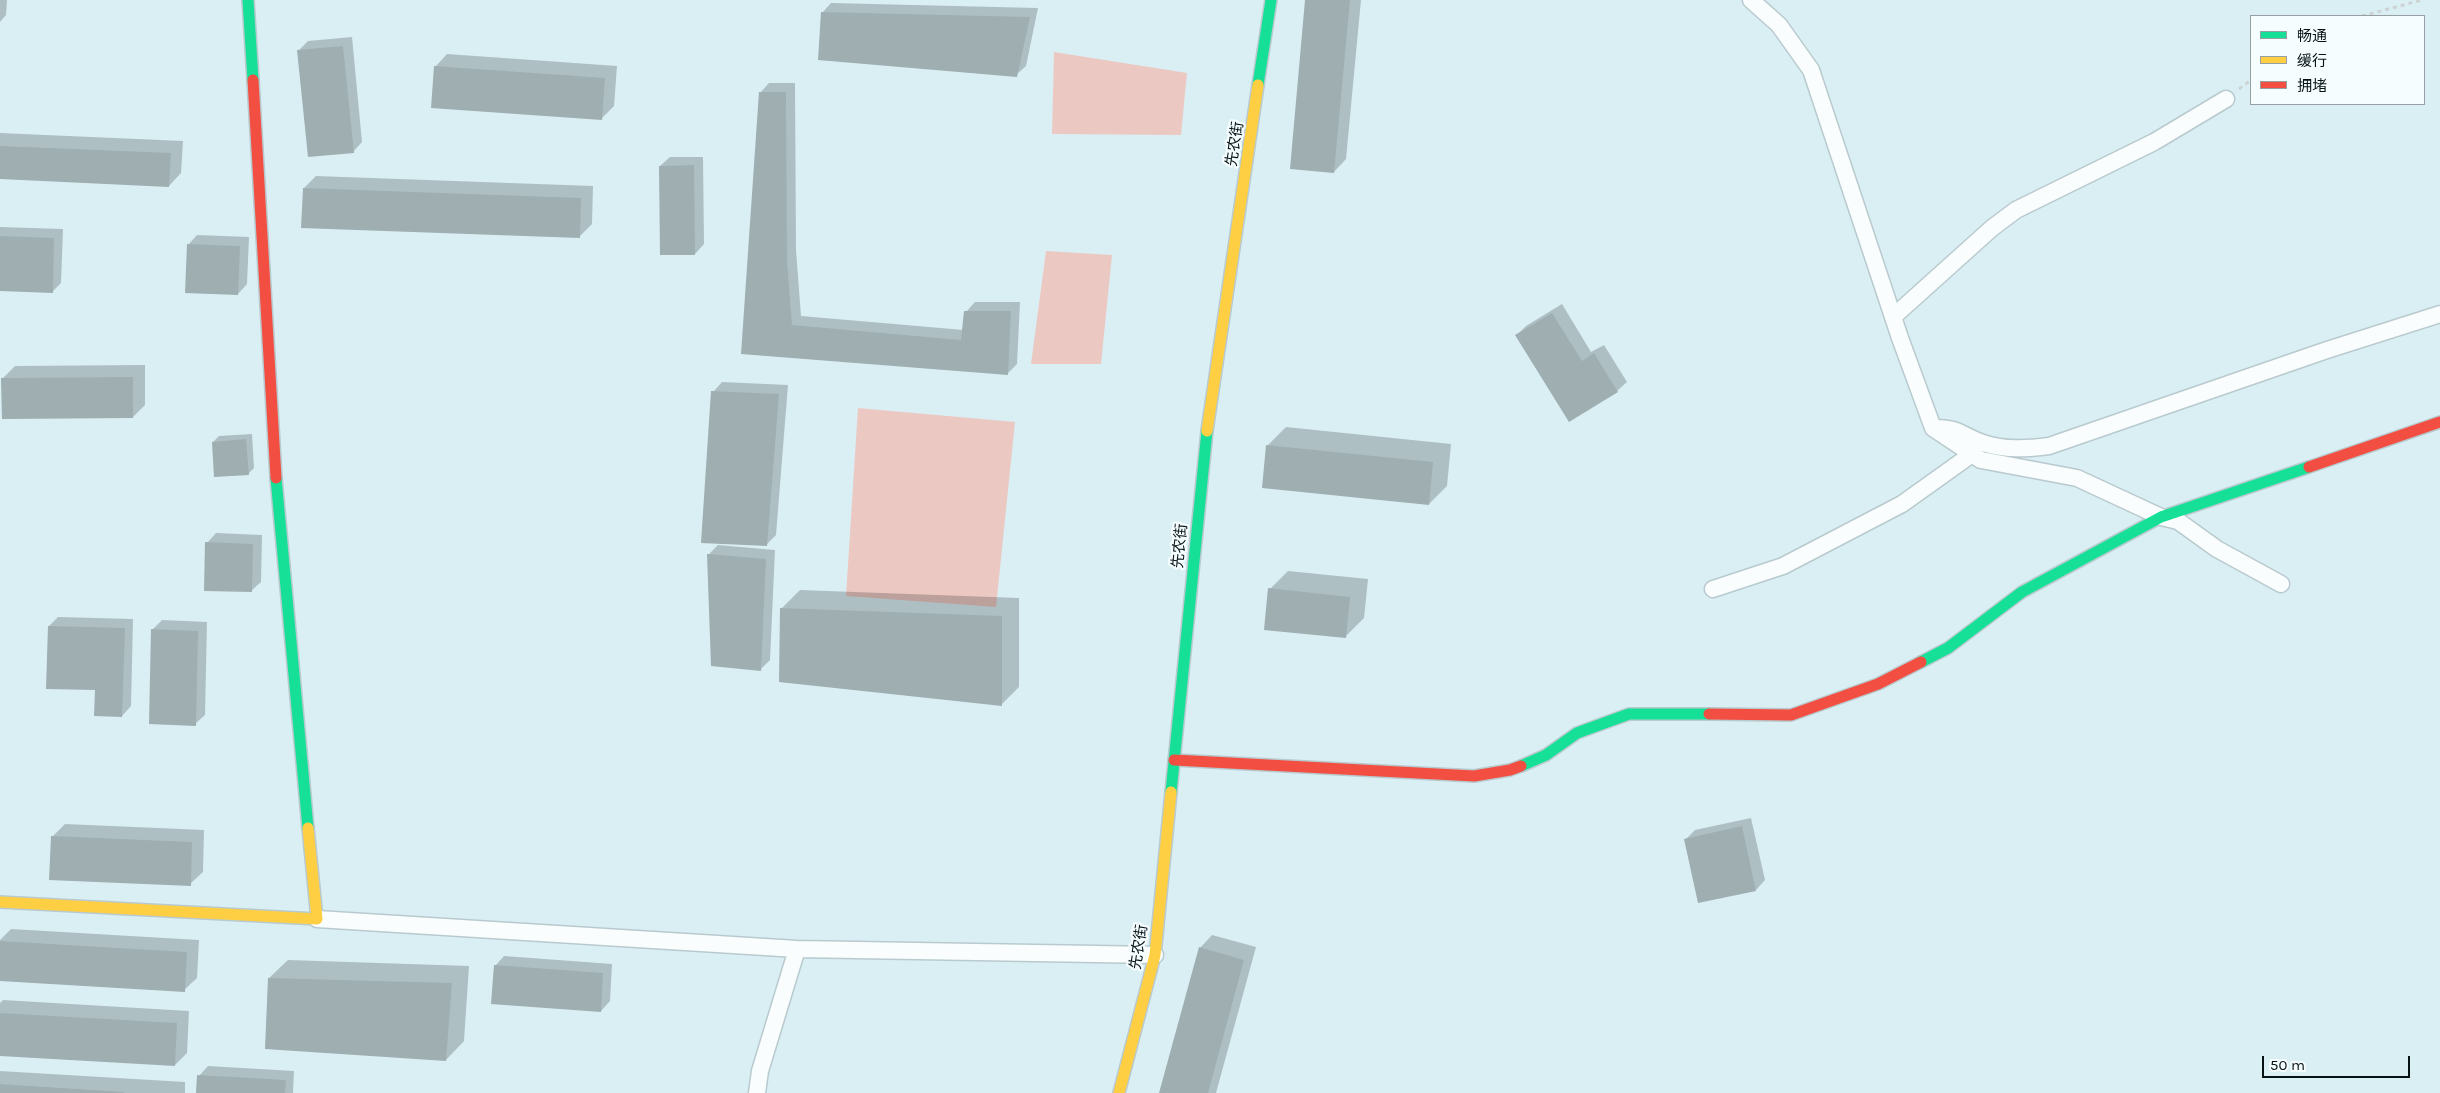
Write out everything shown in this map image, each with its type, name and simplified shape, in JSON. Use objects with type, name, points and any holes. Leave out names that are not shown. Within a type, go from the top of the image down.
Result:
[{"type":"street","points":[[248,0],[279,528],[317,919]]},
{"type":"street","name":"先农街","points":[[1120,1093],[1155,955],[1207,428],[1272,0]]},
{"type":"street","points":[[1751,0],[1779,25],[1811,70],[1893,318],[1933,428],[1981,460],[2077,478],[2161,517],[2178,521],[2218,549],[2281,584]]},
{"type":"street","points":[[1893,318],[1992,228],[2016,210],[2154,142],[2226,99]]},
{"type":"street","points":[[1933,428],[1953,428],[1983,442],[1999,446],[2032,448],[2049,446],[2327,350],[2440,314]]},
{"type":"street","points":[[1174,760],[1474,776],[1510,770],[1528,763],[1546,755],[1577,733],[1629,714],[1791,715],[1878,684],[1948,648],[2022,592],[2161,517],[2440,422]]},
{"type":"street","points":[[1713,590],[1783,566],[1902,504],[1972,454]]},
{"type":"street","points":[[0,902],[317,919],[797,950],[1155,955]]},
{"type":"street","points":[[757,1093],[760,1071],[797,950]]},
{"type":"path","points":[[2366,15],[2422,0]]},
{"type":"shaded area","points":[[1054,52],[1187,73],[1181,135],[1052,134]]},
{"type":"shaded area","points":[[1046,251],[1112,255],[1101,364],[1031,364]]},
{"type":"shaded area","points":[[858,408],[1015,422],[996,607],[846,596]]},
{"type":"building","points":[[1305,0],[1350,0],[1334,173],[1290,169]]},
{"type":"building","points":[[821,12],[1030,17],[1017,77],[818,60]]},
{"type":"building","points":[[343,46],[354,153],[308,157],[297,50]]},
{"type":"building","points":[[434,66],[605,78],[602,120],[431,108]]},
{"type":"building","points":[[759,92],[786,92],[787,260],[792,325],[961,340],[964,311],[1011,311],[1008,375],[741,354]]},
{"type":"building","points":[[0,146],[171,153],[169,187],[0,179]]},
{"type":"building","points":[[694,165],[695,255],[660,255],[659,166]]},
{"type":"building","points":[[303,188],[581,198],[580,238],[301,228]]},
{"type":"building","points":[[0,236],[54,238],[53,293],[0,291]]},
{"type":"building","points":[[187,244],[240,246],[238,295],[185,293]]},
{"type":"building","points":[[1552,313],[1582,361],[1594,353],[1618,392],[1569,422],[1515,335]]},
{"type":"building","points":[[133,377],[133,418],[2,419],[1,378]]},
{"type":"building","points":[[711,391],[779,394],[767,546],[701,543]]},
{"type":"building","points":[[246,439],[249,475],[214,477],[212,442]]},
{"type":"building","points":[[1266,445],[1433,462],[1429,505],[1262,488]]},
{"type":"building","points":[[205,542],[253,544],[252,592],[204,591]]},
{"type":"building","points":[[707,554],[766,559],[761,671],[711,666]]},
{"type":"building","points":[[1268,588],[1350,597],[1346,638],[1264,630]]},
{"type":"building","points":[[780,608],[1002,616],[1002,706],[779,682]]},
{"type":"building","points":[[48,626],[125,628],[122,717],[94,716],[95,690],[46,689]]},
{"type":"building","points":[[151,629],[198,631],[196,726],[149,724]]},
{"type":"building","points":[[1742,826],[1756,891],[1698,903],[1684,839]]},
{"type":"building","points":[[51,836],[192,842],[191,886],[49,880]]},
{"type":"building","points":[[0,941],[187,952],[185,992],[0,981]]},
{"type":"building","points":[[1199,947],[1244,960],[1208,1093],[1159,1093]]},
{"type":"building","points":[[494,965],[603,973],[601,1012],[491,1004]]},
{"type":"building","points":[[268,978],[452,983],[446,1061],[265,1049]]},
{"type":"building","points":[[0,1013],[177,1023],[175,1066],[0,1056]]},
{"type":"building","points":[[197,1075],[286,1080],[285,1093],[196,1093]]},
{"type":"building","points":[[0,1084],[124,1092],[124,1093],[0,1093]]},
{"type":"traffic: fast","points":[[248,0],[253,80]]},
{"type":"traffic: fast","points":[[1258,85],[1271,0]]},
{"type":"traffic: fast","points":[[1171,792],[1207,431]]},
{"type":"traffic: fast","points":[[1921,662],[1948,648],[2022,592],[2161,517],[2309,467]]},
{"type":"traffic: fast","points":[[276,478],[308,828]]},
{"type":"traffic: fast","points":[[1521,766],[1546,755],[1577,733],[1629,714],[1709,714]]},
{"type":"traffic: slow","points":[[1207,431],[1258,85]]},
{"type":"traffic: slow","points":[[1119,1093],[1155,955],[1171,792]]},
{"type":"traffic: slow","points":[[0,902],[317,919],[308,828]]},
{"type":"traffic: jam","points":[[253,80],[276,478]]},
{"type":"traffic: jam","points":[[2309,467],[2440,422]]},
{"type":"traffic: jam","points":[[1709,714],[1791,715],[1878,684],[1921,662]]},
{"type":"traffic: jam","points":[[1174,760],[1474,776],[1510,770],[1521,766]]}]
